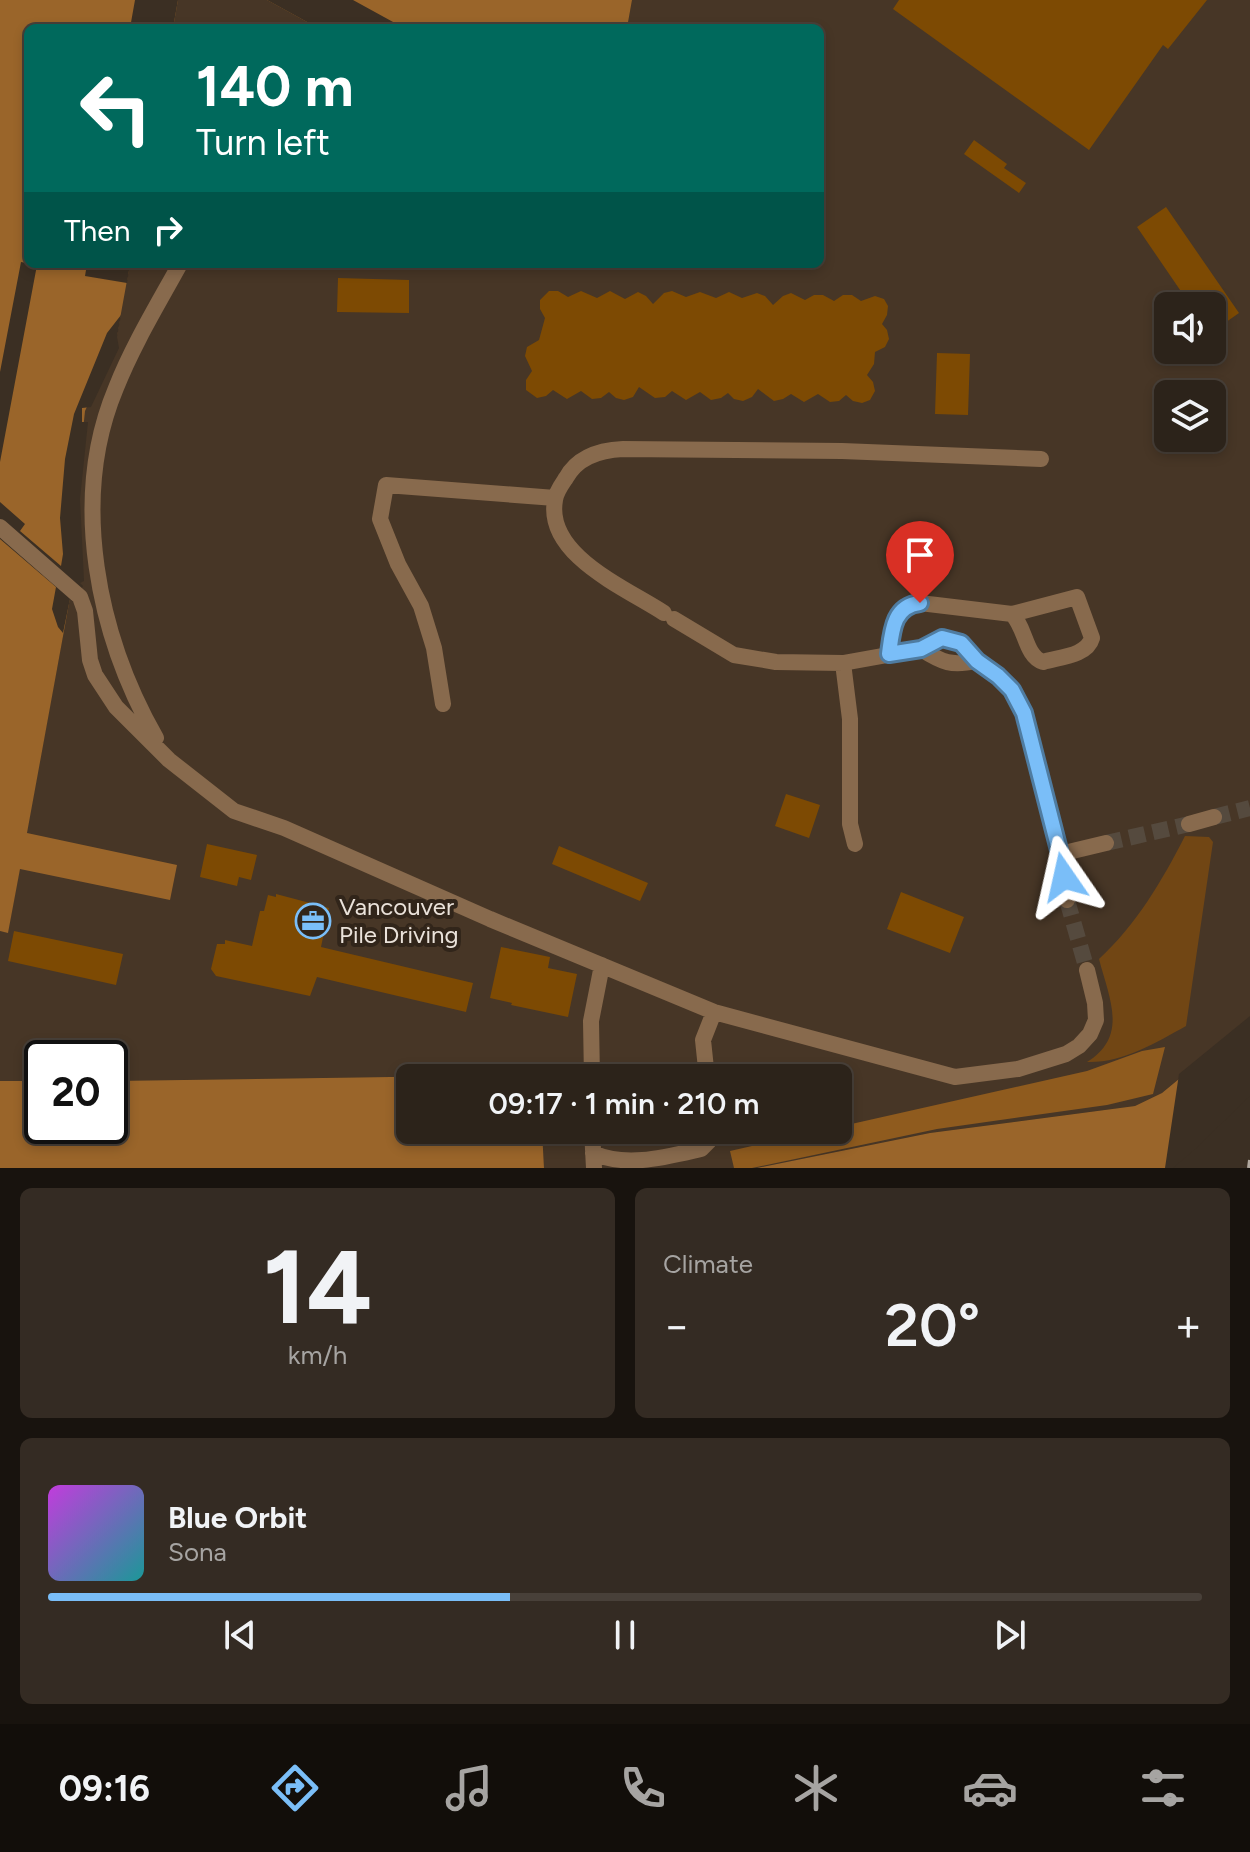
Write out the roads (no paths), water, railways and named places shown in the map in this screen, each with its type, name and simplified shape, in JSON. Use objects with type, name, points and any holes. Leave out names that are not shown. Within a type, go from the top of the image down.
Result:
[{"type":"street","points":[[169,760],[136,702],[105,608],[94,554],[93,492],[100,442],[114,390],[178,268]]},
{"type":"street","points":[[1041,459],[842,451],[602,450],[587,456],[568,473],[555,498],[554,515],[561,538],[576,557],[734,655],[776,662],[843,663],[921,649],[942,638],[961,643],[1012,690],[1024,713],[1060,854],[1067,900]]},
{"type":"street","points":[[443,704],[434,648],[421,606],[398,564],[380,519],[386,485],[555,498]]},
{"type":"street","points":[[0,527],[80,597],[85,611],[90,660],[95,675],[116,707],[169,760],[234,811],[284,828],[714,1012],[955,1077],[1018,1069],[1066,1054],[1079,1046],[1090,1034],[1096,1020],[1087,970]]},
{"type":"street","points":[[889,654],[893,626],[900,611],[920,603],[1012,614],[1077,597],[1092,638],[1091,644],[1086,650],[1043,662],[1037,660],[1031,654],[1021,623],[1012,614]]},
{"type":"street","points":[[843,663],[850,719],[850,824],[855,844]]},
{"type":"street","points":[[1189,824],[1214,817]]},
{"type":"street","points":[[1060,854],[1106,843]]},
{"type":"street","points":[[592,1064],[591,1021],[602,965]]},
{"type":"street","points":[[706,1064],[703,1040],[714,1012]]},
{"type":"street","points":[[593,1160],[630,1165],[701,1149],[706,1144]]},
{"type":"tunnel","points":[[1214,817],[1250,808]]},
{"type":"tunnel","points":[[1106,843],[1189,824]]},
{"type":"tunnel","points":[[1067,900],[1087,970]]},
{"type":"railway","points":[[1249,1168],[1250,1160]]},
{"type":"place","name":"Vancouver Pile Driving","points":[[313,921]]}]
